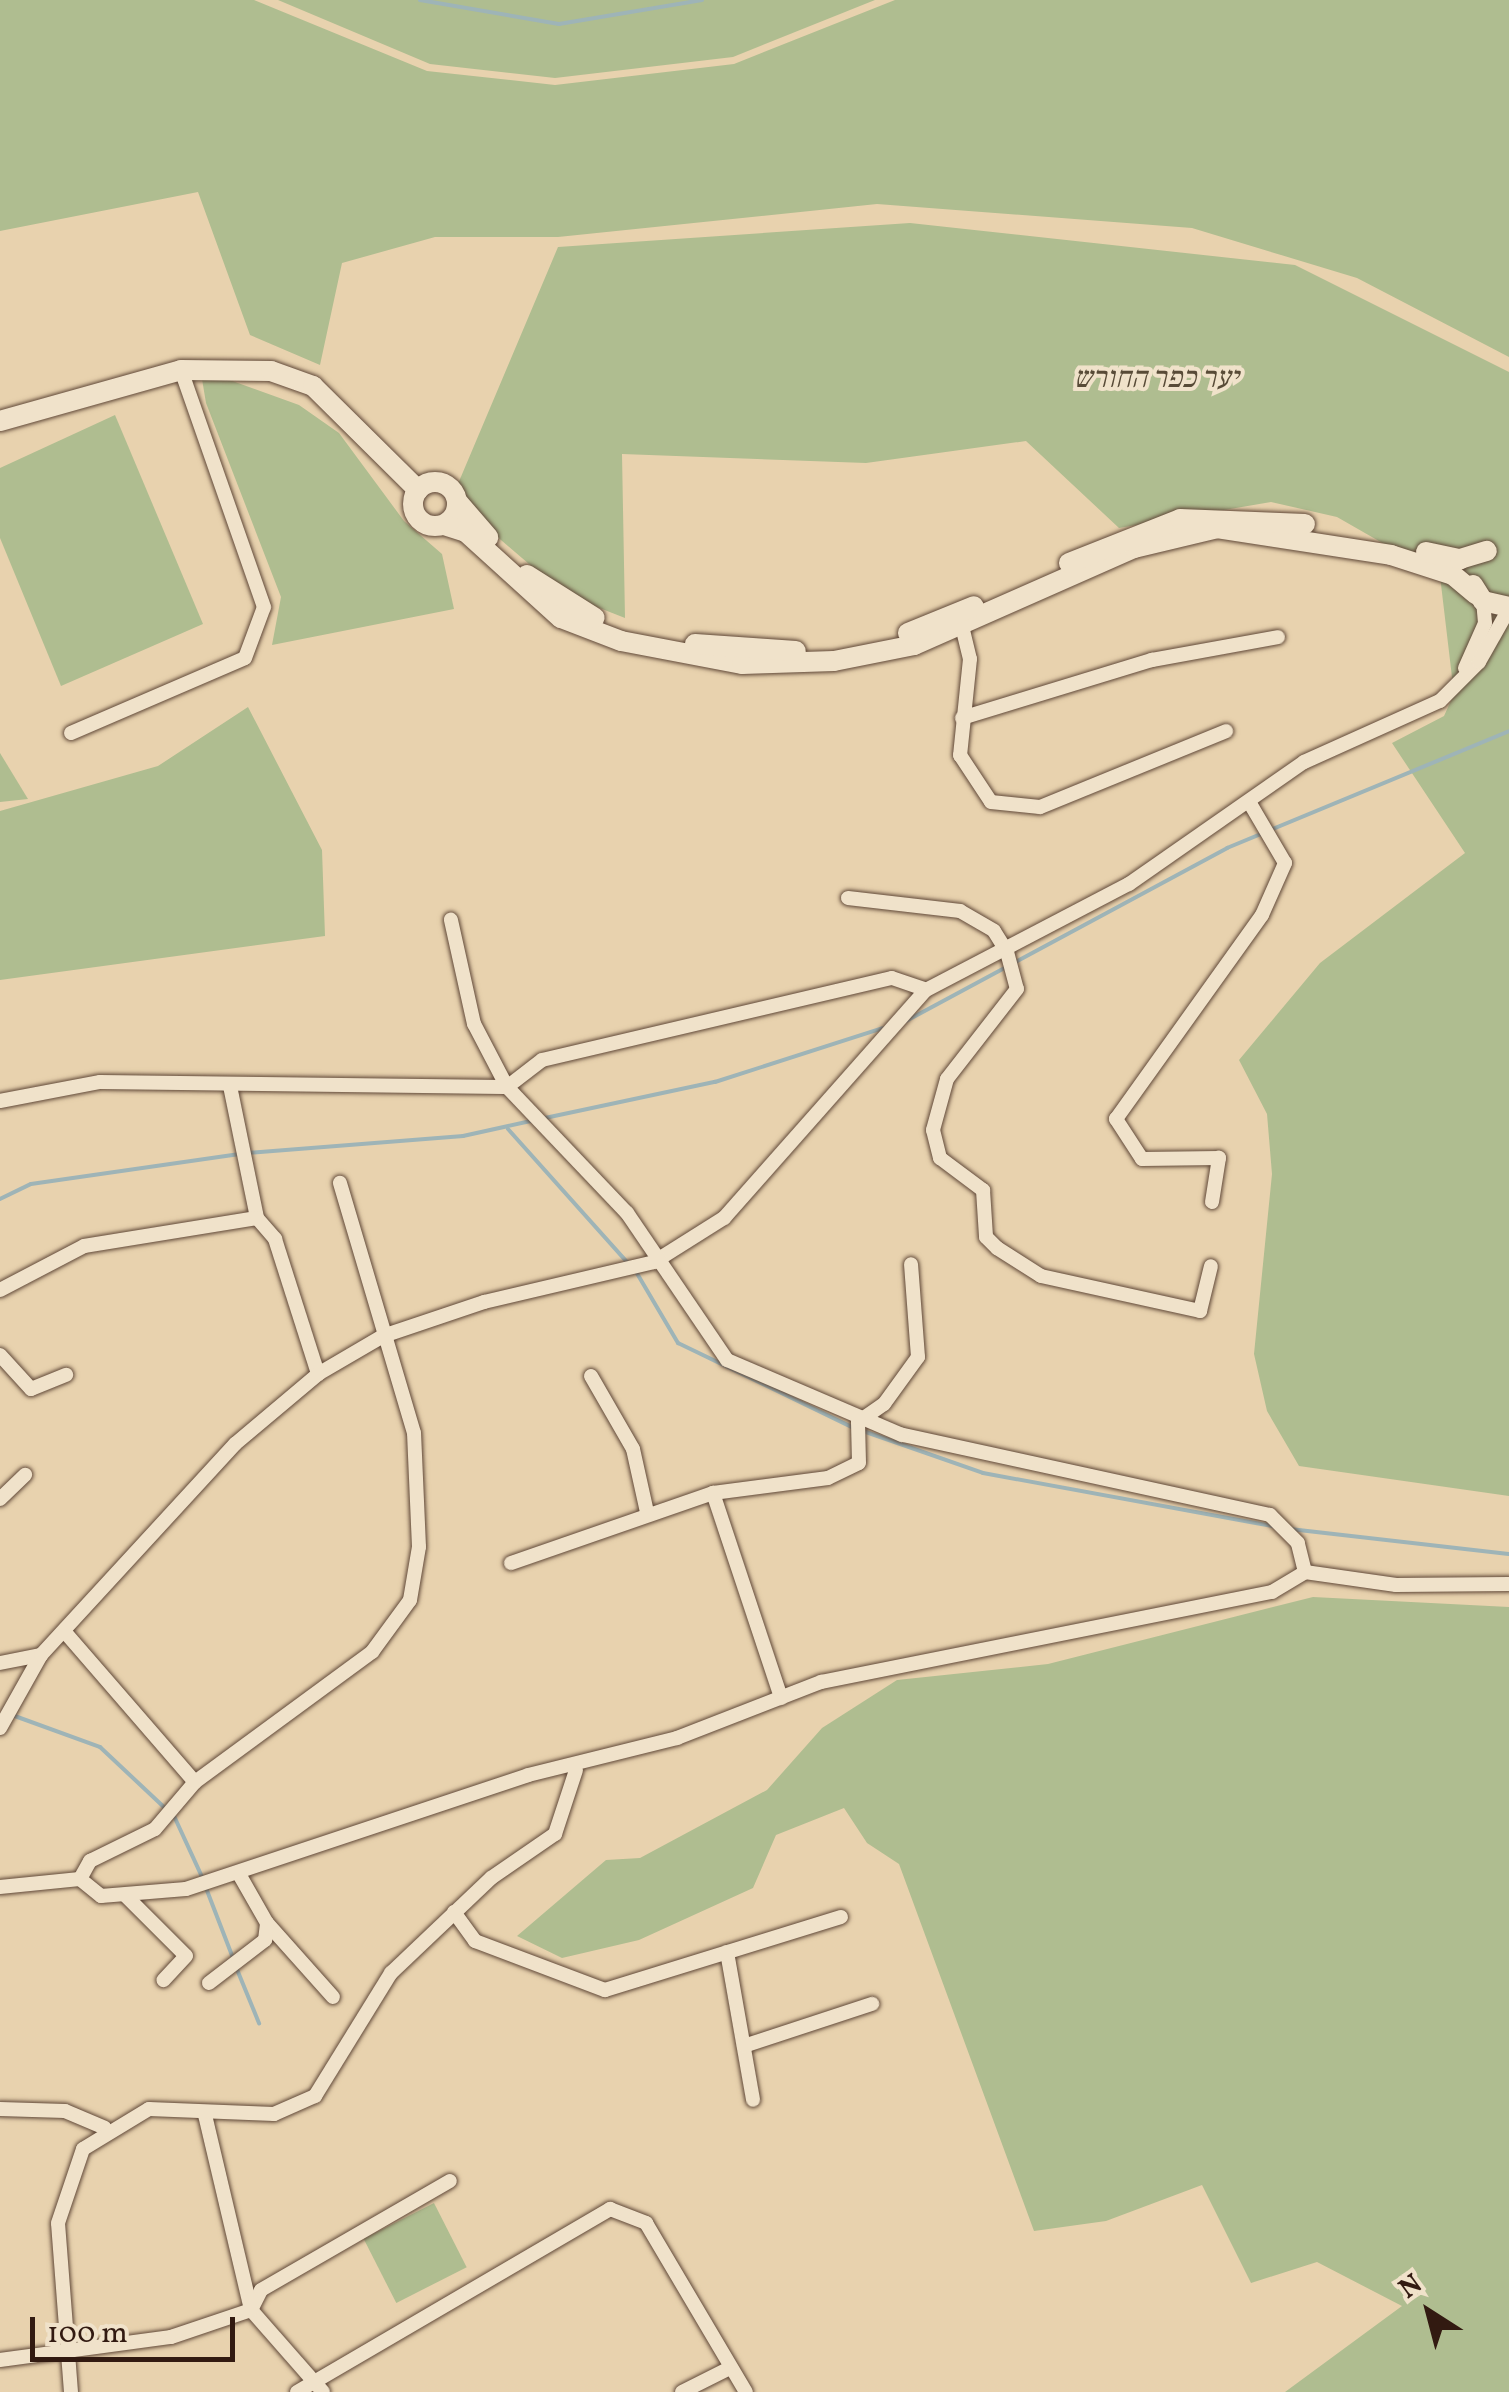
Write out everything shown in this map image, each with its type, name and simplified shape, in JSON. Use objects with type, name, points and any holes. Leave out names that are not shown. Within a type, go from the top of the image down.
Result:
[{"type":"street","points":[[70,733],[245,658],[264,607],[181,370]]},
{"type":"street","points":[[0,421],[181,370],[271,372],[312,386],[418,490],[418,518],[475,539],[561,618],[683,656],[834,662],[961,620],[1144,544],[1217,528],[1391,555],[1453,575],[1479,597],[1509,608],[1480,662],[1444,697],[1304,762],[1251,805],[1007,952],[926,990],[724,1218],[654,1262],[383,1336],[318,1374],[235,1444],[40,1655],[0,1728]]},
{"type":"street","points":[[418,490],[442,483],[556,597],[664,638],[824,649],[961,620],[1180,519],[1276,519],[1450,559],[1509,548]]},
{"type":"street","points":[[444,525],[457,501]]},
{"type":"street","points":[[1444,697],[1481,636],[1474,566],[1487,552]]},
{"type":"street","points":[[961,620],[960,755],[970,782],[991,802],[1022,809],[1226,731]]},
{"type":"street","points":[[962,718],[1152,660],[1278,637]]},
{"type":"street","points":[[1212,1202],[1219,1158],[1142,1159],[1116,1119],[1262,915],[1285,863],[1251,805]]},
{"type":"street","points":[[848,898],[960,911],[994,931],[1007,952],[1017,988],[947,1079],[933,1130],[940,1158],[988,1202],[986,1236],[1041,1276],[1200,1310],[1212,1266]]},
{"type":"street","points":[[451,920],[474,1024],[507,1087],[628,1212],[654,1262],[727,1360],[858,1422],[1270,1515],[1298,1542],[1305,1572]]},
{"type":"street","points":[[507,1087],[522,1068],[892,978],[926,990]]},
{"type":"street","points":[[0,1101],[100,1082],[507,1087]]},
{"type":"street","points":[[230,1086],[257,1218],[274,1239],[318,1374]]},
{"type":"street","points":[[80,1879],[90,1861],[155,1829],[195,1782],[372,1652],[410,1600],[420,1479],[340,1183]]},
{"type":"street","points":[[0,1290],[84,1246],[257,1218]]},
{"type":"street","points":[[858,1422],[918,1357],[911,1264]]},
{"type":"street","points":[[0,1354],[30,1389],[66,1375]]},
{"type":"street","points":[[591,1376],[632,1449],[647,1512]]},
{"type":"street","points":[[510,1563],[647,1512],[713,1493],[846,1472],[864,1447],[858,1422]]},
{"type":"street","points":[[0,1499],[25,1475]]},
{"type":"street","points":[[713,1493],[781,1698]]},
{"type":"street","points":[[0,1887],[80,1879],[101,1896],[125,1895],[239,1874],[528,1775],[576,1770],[781,1698],[970,1648],[1272,1592],[1305,1572],[1396,1585],[1509,1584]]},
{"type":"street","points":[[64,1631],[195,1782]]},
{"type":"street","points":[[0,1663],[40,1655]]},
{"type":"street","points":[[71,2392],[61,2197],[105,2128],[149,2109],[205,2115],[274,2114],[315,2096],[392,1973],[454,1912],[555,1834],[576,1770]]},
{"type":"street","points":[[239,1874],[267,1923],[333,1997]]},
{"type":"street","points":[[125,1895],[186,1956],[164,1980]]},
{"type":"street","points":[[454,1912],[475,1941],[605,1990],[840,1917]]},
{"type":"street","points":[[209,1983],[265,1940],[267,1923]]},
{"type":"street","points":[[727,1952],[753,2100]]},
{"type":"street","points":[[744,2046],[872,2004]]},
{"type":"street","points":[[0,2109],[65,2111],[105,2128]]},
{"type":"street","points":[[205,2115],[251,2310],[316,2377],[322,2392]]},
{"type":"street","points":[[0,2360],[171,2337],[251,2310],[261,2290],[450,2181]]},
{"type":"street","points":[[297,2392],[316,2377],[610,2209],[646,2223],[746,2392]]},
{"type":"street","points":[[682,2392],[730,2368]]},
{"type":"green space","points":[[0,0],[254,0],[427,71],[555,85],[734,64],[895,0],[1509,0],[1509,357],[1357,278],[1192,228],[877,204],[558,237],[435,237],[342,263],[320,365],[250,335],[198,192],[0,231]]},
{"type":"green space","points":[[278,0],[875,0],[733,57],[555,78],[430,64]]},
{"type":"green space","name":"יער כפר החורש","points":[[910,223],[1295,265],[1509,372],[1509,1496],[1299,1466],[1267,1411],[1254,1354],[1272,1174],[1267,1114],[1239,1060],[1320,963],[1465,853],[1392,743],[1444,716],[1454,694],[1440,576],[1337,517],[1271,502],[1119,528],[1026,441],[866,463],[622,454],[625,618],[564,594],[452,498],[558,247]]},
{"type":"green space","points":[[224,378],[299,405],[339,433],[404,521],[442,554],[454,609],[272,645],[281,597],[206,403],[202,379]]},
{"type":"green space","points":[[115,415],[203,624],[61,686],[0,538],[0,468]]},
{"type":"green space","points":[[248,707],[322,850],[325,936],[0,980],[0,811],[158,766]]},
{"type":"green space","points":[[0,753],[28,799],[0,802]]},
{"type":"green space","points":[[1313,1597],[1509,1607],[1509,2392],[1285,2392],[1402,2306],[1317,2262],[1251,2283],[1202,2185],[1106,2221],[1034,2231],[899,1864],[867,1843],[844,1808],[776,1835],[753,1888],[639,1940],[562,1958],[517,1936],[606,1860],[640,1858],[767,1790],[822,1728],[897,1680],[1048,1664]]},
{"type":"green space","points":[[434,2203],[467,2267],[396,2303],[364,2239]]},
{"type":"waterway","points":[[420,0],[559,24],[702,0]]},
{"type":"waterway","points":[[906,1021],[1227,848],[1509,731]]},
{"type":"waterway","points":[[545,1118],[715,1082],[883,1028]]},
{"type":"waterway","points":[[247,1153],[463,1136],[535,1120]]},
{"type":"waterway","points":[[508,1129],[628,1263]]},
{"type":"waterway","points":[[0,1199],[31,1184],[238,1154]]},
{"type":"waterway","points":[[635,1270],[678,1343],[854,1428]]},
{"type":"waterway","points":[[863,1431],[983,1473],[1276,1527]]},
{"type":"waterway","points":[[1290,1529],[1509,1554]]},
{"type":"waterway","points":[[12,1715],[100,1747],[167,1810]]},
{"type":"waterway","points":[[174,1816],[203,1879]]},
{"type":"waterway","points":[[206,1888],[233,1958]]},
{"type":"waterway","points":[[236,1967],[259,2023]]}]
